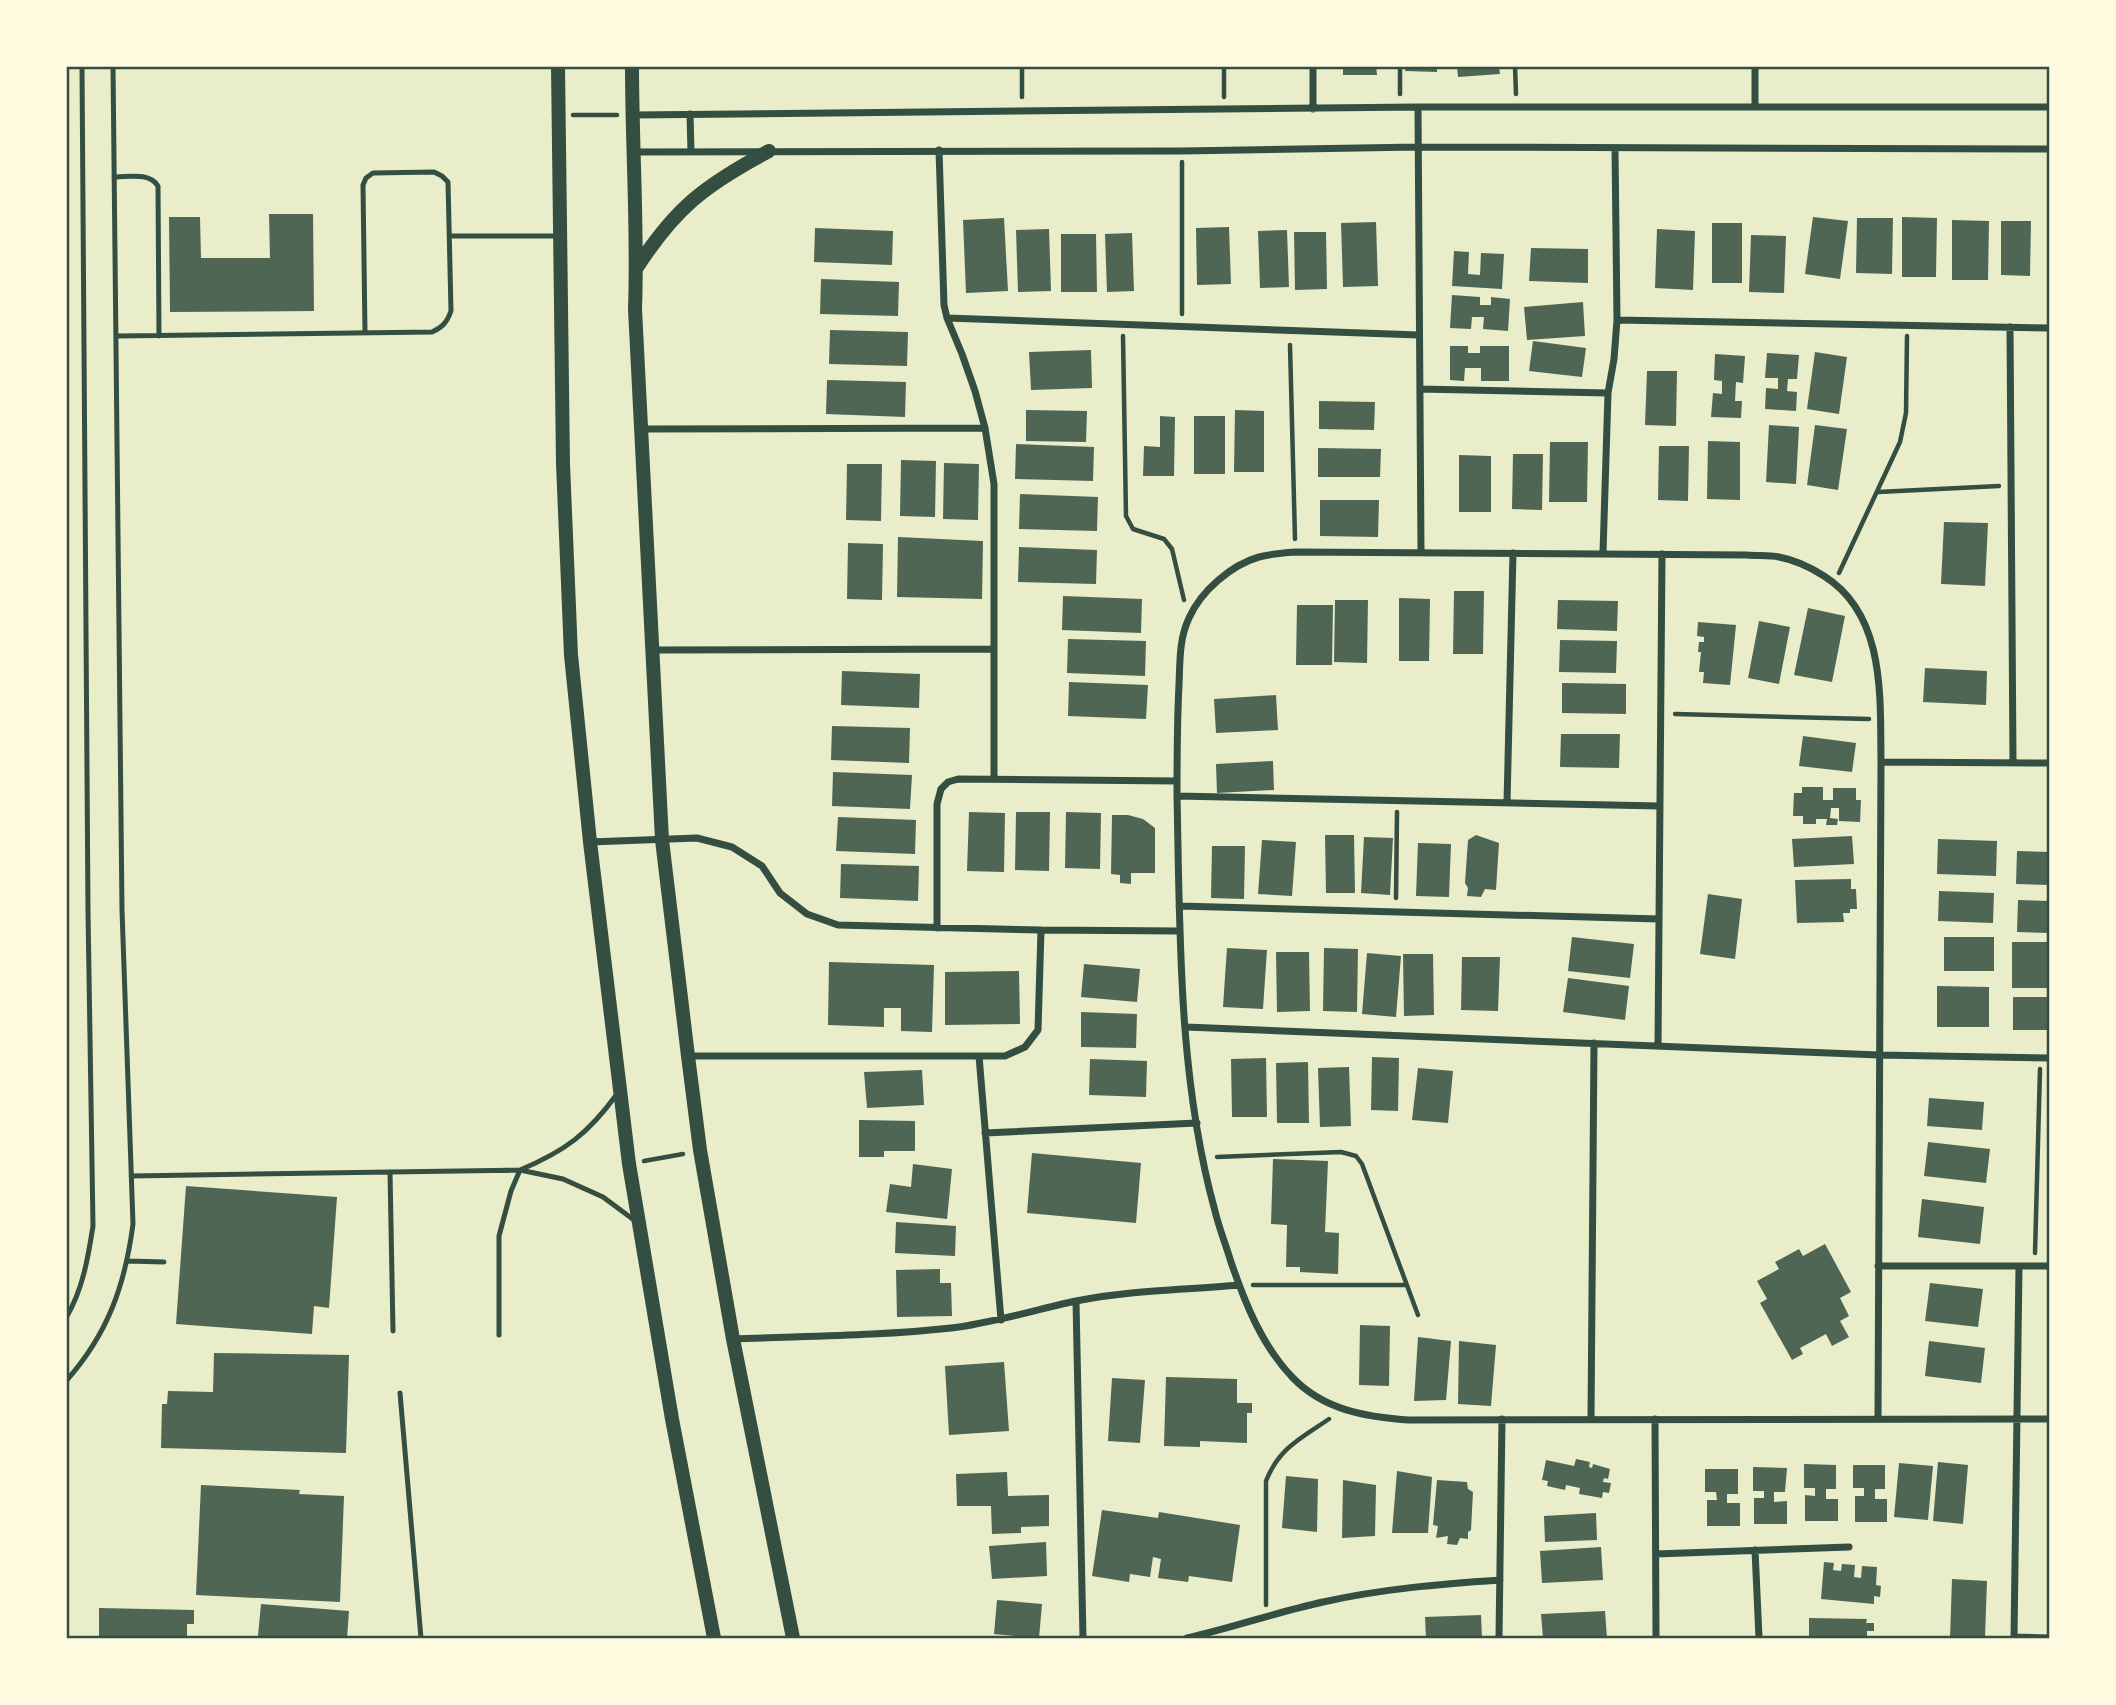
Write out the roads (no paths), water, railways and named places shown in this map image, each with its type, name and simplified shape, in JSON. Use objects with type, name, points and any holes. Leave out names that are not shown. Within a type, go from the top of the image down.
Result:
[{"type":"main road","points":[[558,66],[562,464],[571,655],[590,842],[629,1164],[672,1419],[714,1639]]},
{"type":"main road","points":[[632,66],[635,309],[662,839],[700,1150],[733,1339],[793,1639]]},
{"type":"main road","points":[[636,270],[679,211],[706,188],[769,151]]},
{"type":"street","points":[[1313,66],[1313,108]]},
{"type":"street","points":[[1755,66],[1755,106]]},
{"type":"street","points":[[632,115],[1400,107],[2049,107]]},
{"type":"street","points":[[1418,107],[1421,552]]},
{"type":"street","points":[[690,114],[691,152]]},
{"type":"street","points":[[632,152],[1182,151],[1418,147],[2049,149]]},
{"type":"street","points":[[1604,553],[1608,393],[1617,320],[1615,149]]},
{"type":"street","points":[[939,150],[944,305],[975,391],[985,428],[994,484],[994,778]]},
{"type":"street","points":[[947,318],[1419,335]]},
{"type":"street","points":[[1617,320],[2049,328]]},
{"type":"street","points":[[2010,327],[2013,762]]},
{"type":"street","points":[[1420,389],[1608,393]]},
{"type":"street","points":[[640,429],[985,428]]},
{"type":"street","points":[[1878,1419],[1880,720],[1876,660],[1868,629],[1854,604],[1834,583],[1808,566],[1778,557],[1604,553],[1296,552],[1258,558],[1224,575],[1202,595],[1189,618],[1181,642],[1177,796],[1179,906],[1186,1027],[1202,1158],[1215,1212],[1258,1329],[1293,1378],[1316,1397],[1342,1410],[1374,1418],[1408,1420],[2049,1419]]},
{"type":"street","points":[[1507,803],[1513,553]]},
{"type":"street","points":[[1658,1046],[1662,554]]},
{"type":"street","points":[[651,650],[994,649]]},
{"type":"street","points":[[1881,762],[2049,763]]},
{"type":"street","points":[[937,928],[937,804],[940,789],[948,782],[958,779],[994,778],[1177,781]]},
{"type":"street","points":[[1177,796],[1660,807]]},
{"type":"street","points":[[590,842],[697,838],[732,847],[762,866],[780,894],[807,914],[838,925],[1180,931]]},
{"type":"street","points":[[1179,906],[1659,919]]},
{"type":"street","points":[[688,1056],[1006,1056],[1025,1047],[1038,1030],[1041,930]]},
{"type":"street","points":[[1186,1027],[1879,1055],[2045,1058]]},
{"type":"street","points":[[1591,1419],[1594,1043]]},
{"type":"street","points":[[979,1056],[1000,1320]]},
{"type":"street","points":[[985,1133],[1197,1123]]},
{"type":"street","points":[[1878,1266],[2049,1266]]},
{"type":"street","points":[[2019,1266],[2014,1638],[2049,1638]]},
{"type":"street","points":[[733,1339],[954,1328],[1115,1295],[1240,1285]]},
{"type":"street","points":[[1076,1301],[1083,1639]]},
{"type":"street","points":[[1499,1639],[1502,1419]]},
{"type":"street","points":[[1655,1419],[1656,1639]]},
{"type":"street","points":[[1656,1554],[1849,1547]]},
{"type":"street","points":[[1755,1550],[1759,1639]]},
{"type":"street","points":[[1187,1639],[1323,1602],[1382,1591],[1500,1580]]},
{"type":"lane","points":[[66,1318],[73,1306],[86,1267],[93,1227],[82,66]]},
{"type":"lane","points":[[66,1381],[84,1361],[111,1314],[128,1261],[133,1224],[122,910],[113,66]]},
{"type":"lane","points":[[117,336],[159,336],[365,333],[432,332],[441,328],[448,321],[451,311],[448,182],[442,176],[433,172],[373,173],[366,178],[363,186],[365,333]]},
{"type":"lane","points":[[114,177],[148,177],[154,179],[158,186],[159,336]]},
{"type":"lane","points":[[450,236],[559,236]]},
{"type":"lane","points":[[499,1335],[499,1236],[511,1191],[520,1170],[550,1157],[577,1139],[601,1116],[619,1090]]},
{"type":"lane","points":[[131,1176],[520,1170],[563,1179],[603,1197],[639,1223]]},
{"type":"lane","points":[[390,1172],[393,1331]]},
{"type":"lane","points":[[128,1261],[164,1262]]},
{"type":"lane","points":[[400,1393],[421,1639]]}]
